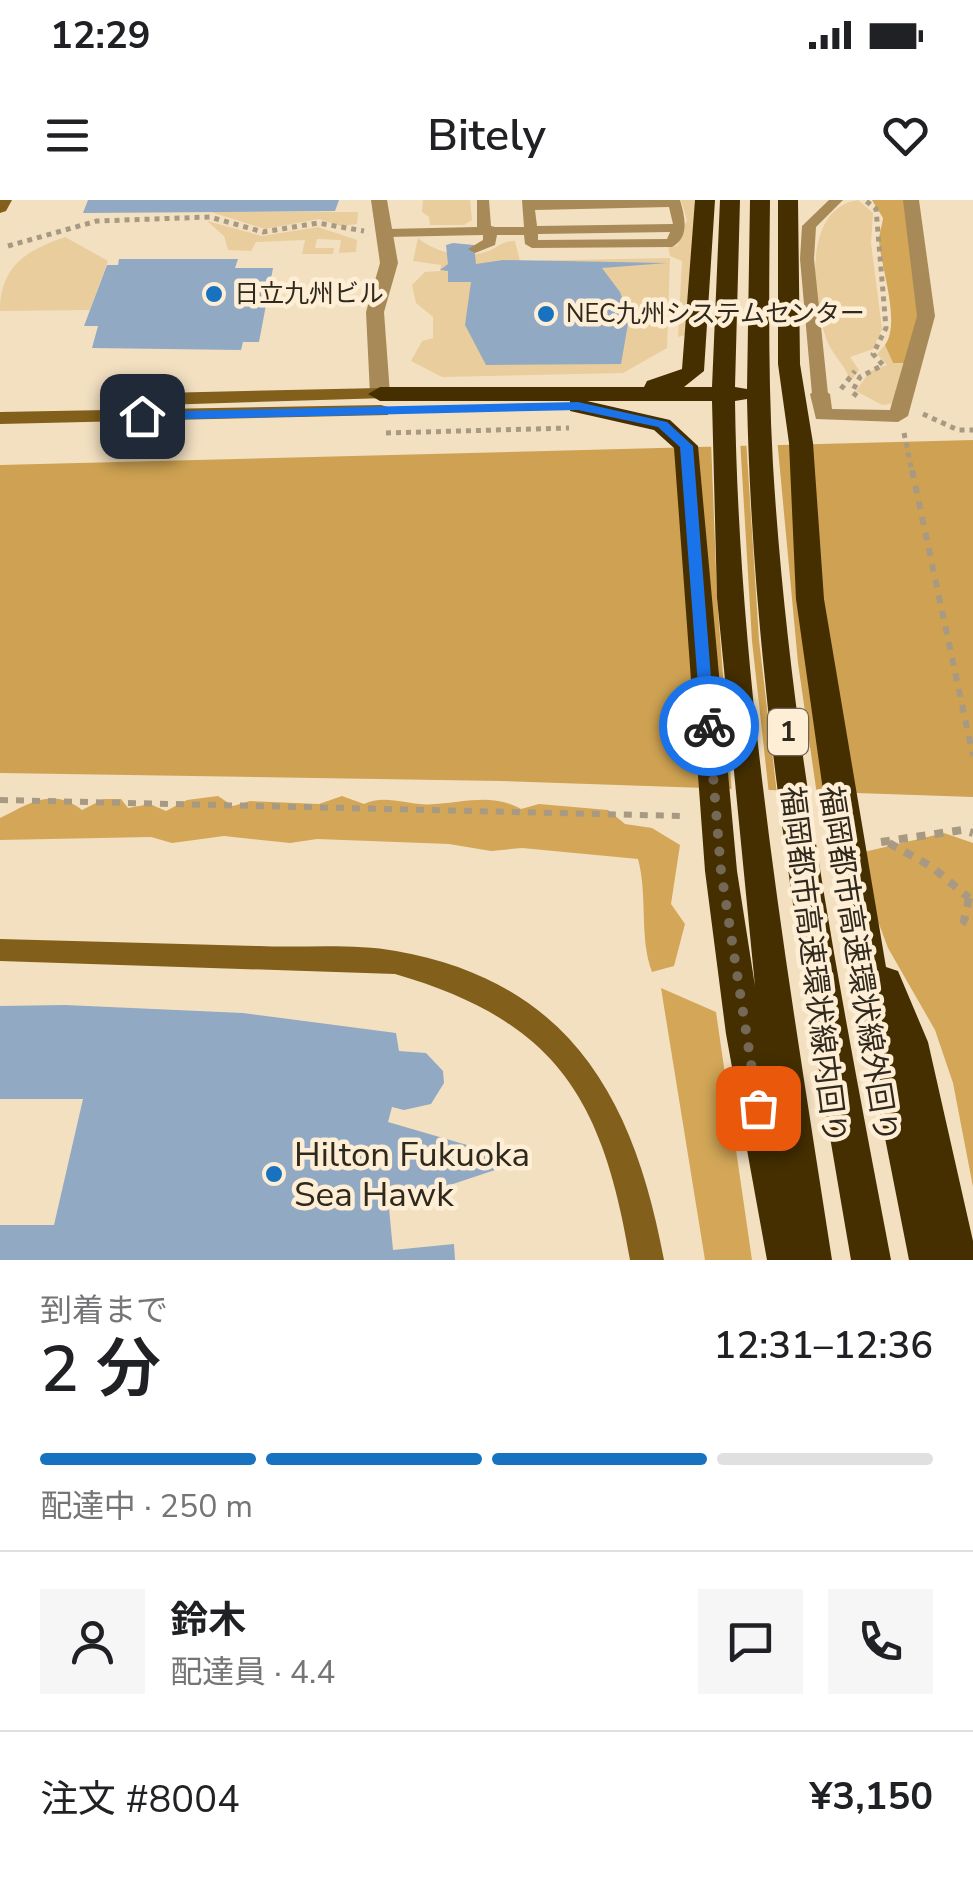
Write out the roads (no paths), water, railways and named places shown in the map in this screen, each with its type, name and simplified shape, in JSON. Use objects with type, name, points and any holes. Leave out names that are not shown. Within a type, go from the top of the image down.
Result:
[{"type":"highway","points":[[522,391],[543,386],[662,386],[680,382],[693,371],[705,200]]},
{"type":"highway","name":"福岡都市高速環状線内回り","points":[[730,200],[721,347],[734,643],[768,968],[812,1260]]},
{"type":"highway","name":"福岡都市高速環状線外回り","points":[[760,200],[756,348],[776,640],[819,972],[871,1260]]},
{"type":"highway","points":[[788,200],[806,398],[802,443],[810,599],[856,904],[929,1260]]},
{"type":"highway","points":[[381,402],[522,391],[806,398]]},
{"type":"highway","points":[[381,402],[778,406],[806,398]]},
{"type":"highway","points":[[578,406],[648,420],[678,436],[686,446],[721,871],[744,1034],[788,1260]]},
{"type":"highway","points":[[856,904],[910,1042],[957,1260]]},
{"type":"street","points":[[0,208],[4,200]]},
{"type":"street","points":[[379,200],[389,263],[375,312],[381,402]]},
{"type":"street","points":[[806,398],[823,416],[892,417],[926,316],[911,200]]},
{"type":"street","points":[[0,402],[381,402]]},
{"type":"street","points":[[0,418],[381,402]]},
{"type":"street","points":[[0,950],[395,962],[443,972],[489,994],[532,1020],[572,1059],[601,1100],[624,1143],[648,1260]]},
{"type":"lane","points":[[475,249],[490,242],[483,200]]},
{"type":"lane","points":[[806,398],[807,259],[812,200]]},
{"type":"lane","points":[[809,226],[837,200]]},
{"type":"lane","points":[[674,202],[678,228],[672,243],[532,244],[528,203],[674,202]]},
{"type":"lane","points":[[387,233],[530,229]]},
{"type":"lane","points":[[435,232],[436,244],[447,250]]},
{"type":"place","name":"日立九州ビル","points":[[214,294]]},
{"type":"place","name":"NEC九州システムセンター","points":[[546,314]]},
{"type":"place","name":"Hilton Fukuoka Sea Hawk","points":[[274,1174]]}]
